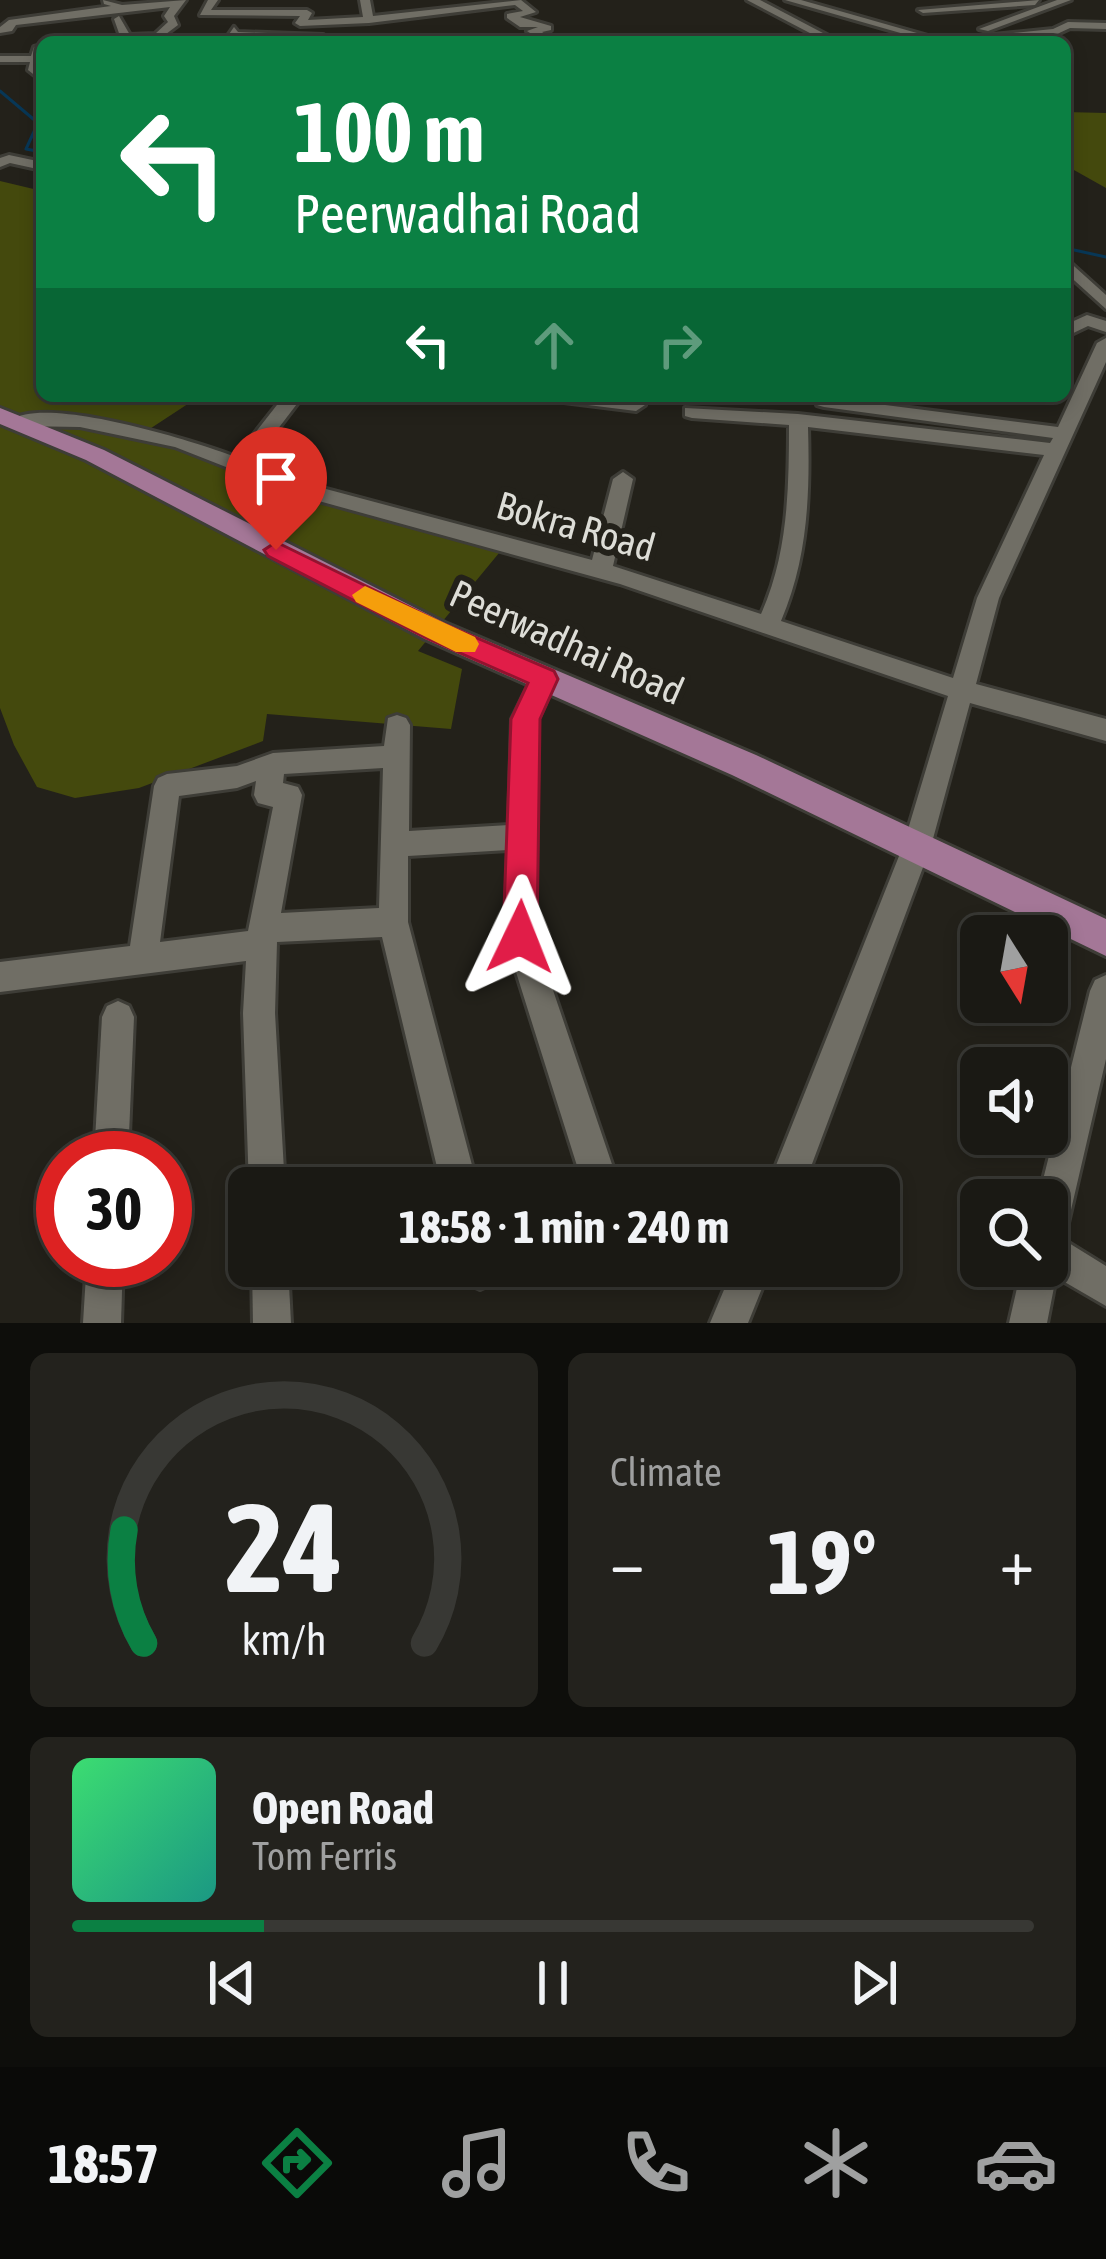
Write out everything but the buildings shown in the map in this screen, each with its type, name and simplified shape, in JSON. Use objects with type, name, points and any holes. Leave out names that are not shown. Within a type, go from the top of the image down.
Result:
[{"type":"main road","name":"Peerwadhai Road","points":[[10,417],[435,631],[549,681],[599,716],[914,855]]},
{"type":"main road","points":[[914,855],[1106,938]]},
{"type":"main road","points":[[914,855],[1106,958]]},
{"type":"street","points":[[100,0],[117,4],[125,36]]},
{"type":"street","points":[[204,13],[213,0]]},
{"type":"street","points":[[230,0],[242,7]]},
{"type":"street","points":[[337,0],[341,22]]},
{"type":"street","points":[[365,0],[369,20]]},
{"type":"street","points":[[403,0],[410,14]]},
{"type":"street","points":[[752,0],[823,36]]},
{"type":"street","points":[[790,0],[916,36]]},
{"type":"street","points":[[909,0],[940,22]]},
{"type":"street","points":[[923,10],[1065,0]]},
{"type":"street","points":[[966,36],[1065,0]]},
{"type":"street","points":[[0,30],[13,22],[118,14],[179,2]]},
{"type":"street","points":[[171,36],[169,16],[179,2]]},
{"type":"street","points":[[307,6],[300,23],[369,20],[518,2],[531,12],[511,16],[524,25],[539,23],[547,28],[532,31],[542,36]]},
{"type":"street","points":[[158,36],[171,24],[204,13],[307,6]]},
{"type":"street","points":[[280,36],[290,16],[307,6]]},
{"type":"street","points":[[242,7],[231,35],[247,36]]},
{"type":"street","points":[[219,14],[223,30],[234,30]]},
{"type":"street","points":[[1000,36],[1055,32],[1068,25],[1106,26]]},
{"type":"street","points":[[344,36],[361,34],[360,27],[384,26],[390,36]]},
{"type":"street","points":[[0,59],[36,56]]},
{"type":"street","points":[[0,163],[36,165]]},
{"type":"street","points":[[1071,269],[1106,304]]},
{"type":"street","points":[[1071,329],[1087,320],[1106,327]]},
{"type":"street","points":[[793,1167],[914,855],[988,598],[1106,343]]},
{"type":"street","points":[[240,465],[289,402]]},
{"type":"street","points":[[609,402],[636,405]]},
{"type":"street","points":[[865,402],[875,409],[973,423],[1058,442]]},
{"type":"street","points":[[964,402],[973,423]]},
{"type":"street","points":[[692,412],[1058,442]]},
{"type":"street","name":"Bokra Road","points":[[10,417],[136,429],[304,490],[601,569],[960,690],[1106,730]]},
{"type":"street","points":[[768,624],[787,587],[796,528],[798,420]]},
{"type":"street","points":[[601,569],[623,478]]},
{"type":"street","points":[[549,681],[525,719],[520,937],[595,1167]]},
{"type":"street","points":[[143,957],[167,786],[237,777],[273,764],[396,740],[393,922],[455,1167]]},
{"type":"street","points":[[266,1167],[259,1013],[262,936],[289,795],[267,796],[273,764]]},
{"type":"street","points":[[394,844],[522,837]]},
{"type":"street","points":[[0,976],[262,936],[393,922]]},
{"type":"street","points":[[1061,1179],[1106,991]]},
{"type":"street","points":[[112,1131],[118,1017]]},
{"type":"street","points":[[1068,1263],[1106,1287]]},
{"type":"street","points":[[102,1323],[104,1287]]},
{"type":"street","points":[[271,1287],[272,1323]]},
{"type":"street","points":[[730,1323],[745,1287]]},
{"type":"street","points":[[1028,1323],[1036,1287]]},
{"type":"green space","points":[[1071,112],[1106,113],[1106,188],[1071,168]]},
{"type":"green space","points":[[0,181],[36,190],[36,402],[191,402],[142,434],[321,499],[504,547],[418,651],[462,669],[451,729],[267,714],[263,741],[139,788],[75,798],[37,787],[0,708]]},
{"type":"waterway","points":[[0,91],[36,121]]},
{"type":"waterway","points":[[36,127],[26,149],[36,151]]},
{"type":"waterway","points":[[1071,249],[1106,257]]},
{"type":"slow traffic","points":[[365,595],[465,644]]},
{"type":"route","points":[[276,550],[435,631],[544,679],[525,719],[520,937]]}]
